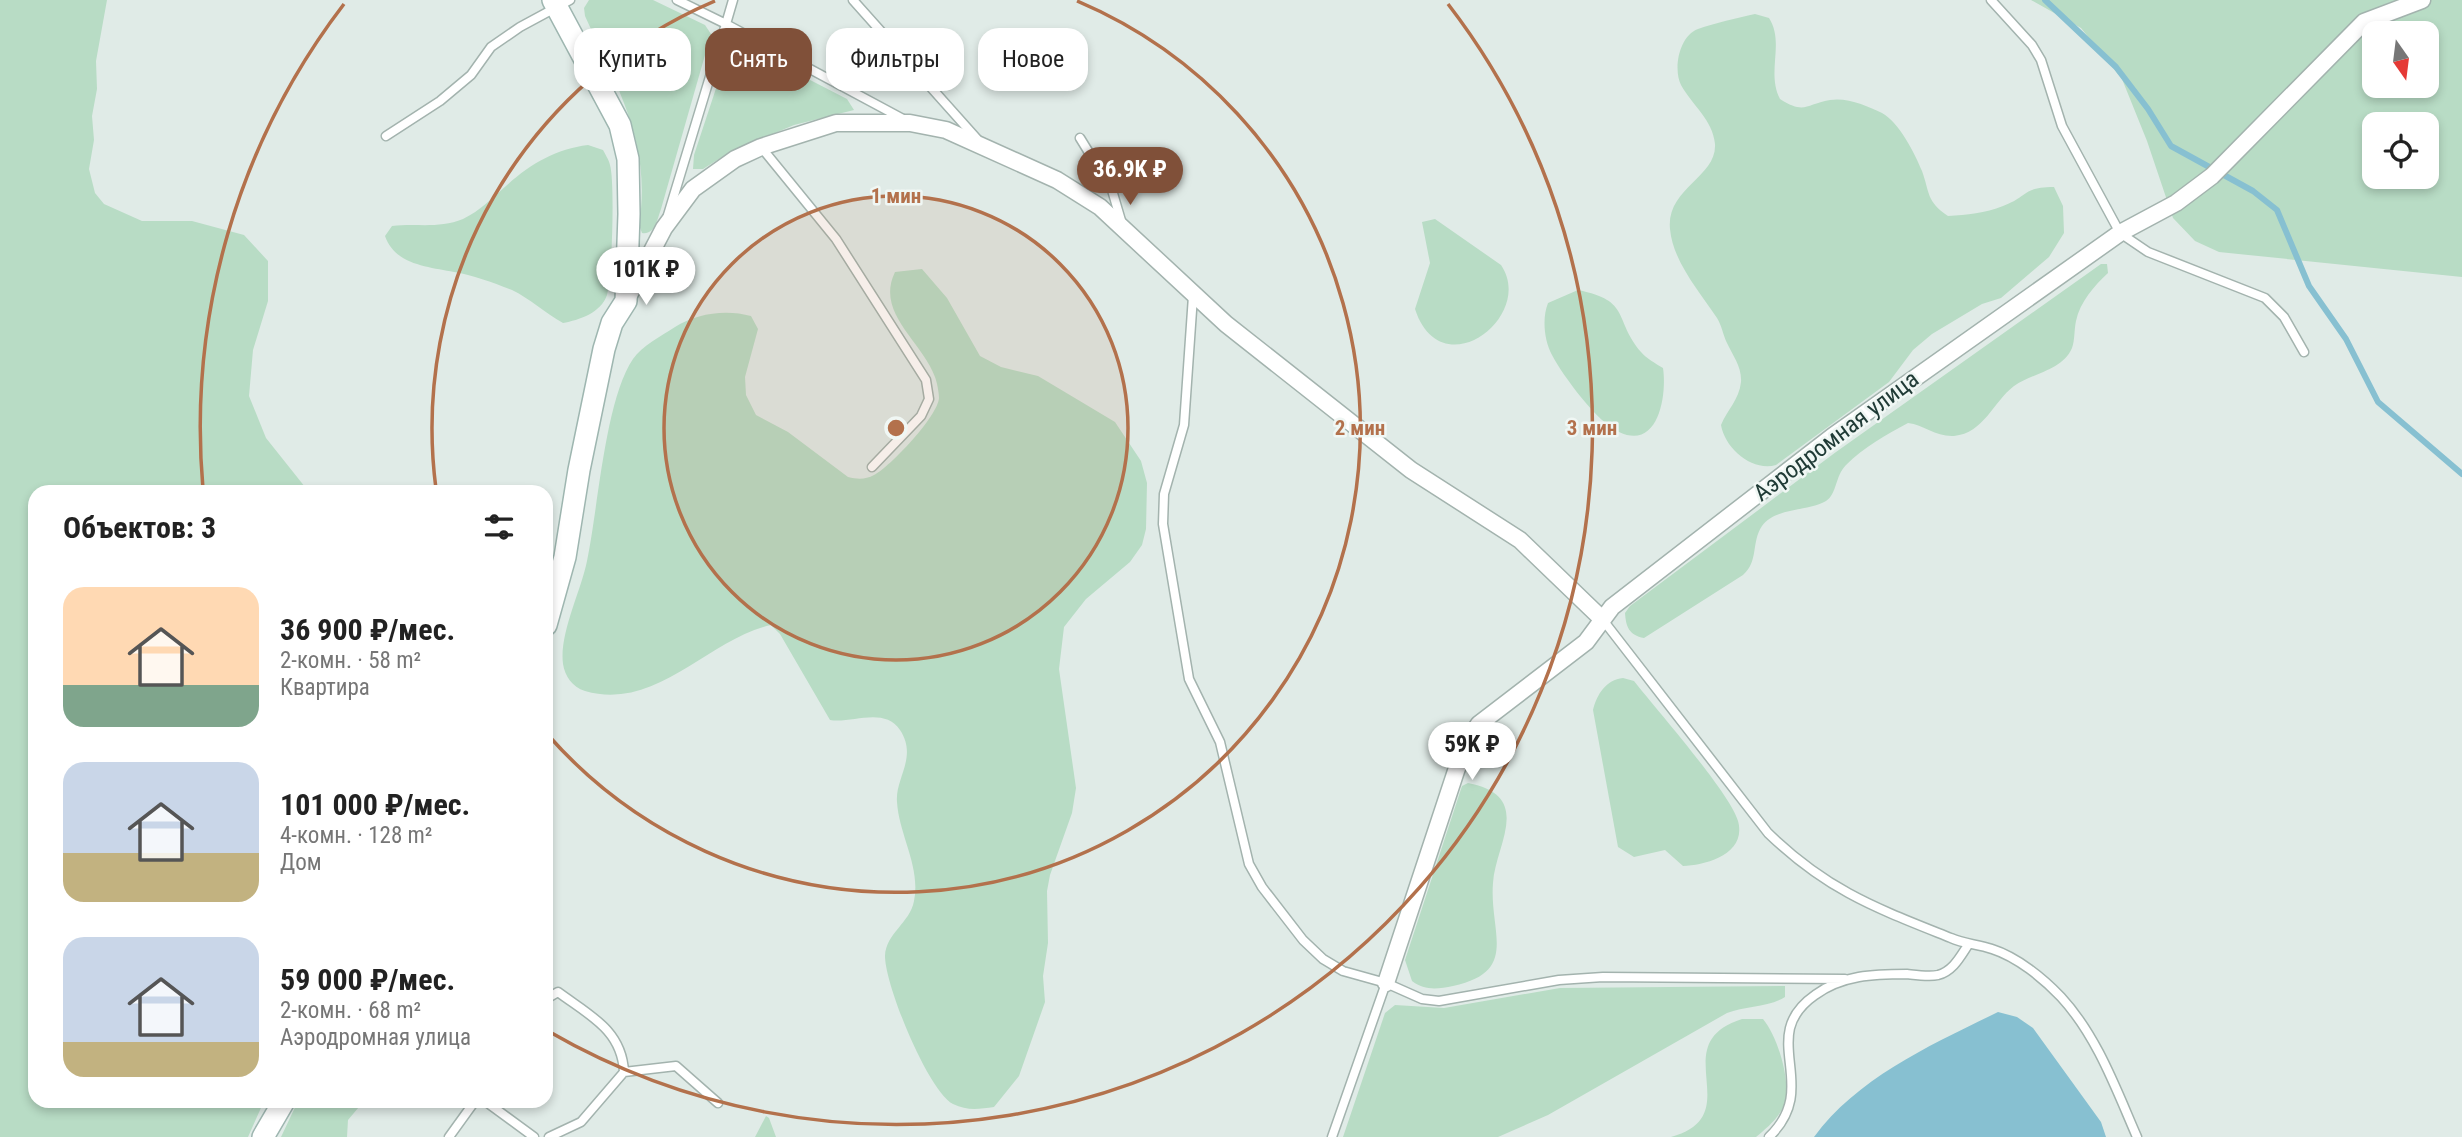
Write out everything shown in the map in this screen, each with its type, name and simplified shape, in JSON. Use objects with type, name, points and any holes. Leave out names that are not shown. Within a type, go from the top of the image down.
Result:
[{"type":"main road","points":[[553,600],[565,557],[579,470],[604,349],[612,323],[626,301],[628,159],[620,125],[560,2]]},
{"type":"main road","points":[[263,1137],[280,1108]]},
{"type":"street","name":"Аэродромная улица","points":[[1386,983],[1467,742],[1493,711],[1586,642],[1601,618],[1612,607],[1833,436],[2120,233],[2176,203],[2218,171],[2364,22],[2422,0]]},
{"type":"street","points":[[626,301],[664,228],[693,189],[735,159],[761,147],[836,123],[910,123],[946,130],[1057,180],[1122,224],[1194,296],[1379,447],[1520,540],[1601,618]]},
{"type":"lane","points":[[677,0],[910,123]]},
{"type":"lane","points":[[664,228],[733,0]]},
{"type":"lane","points":[[853,0],[982,144]]},
{"type":"lane","points":[[1991,0],[2032,45],[2041,60],[2062,126],[2120,233],[2148,251],[2265,298],[2284,317],[2304,352]]},
{"type":"lane","points":[[386,136],[440,101],[471,75],[491,47],[560,2]]},
{"type":"lane","points":[[1080,138],[1112,190],[1122,224]]},
{"type":"lane","points":[[761,147],[836,239],[926,380],[929,399],[921,416],[872,467]]},
{"type":"lane","points":[[1194,296],[1184,425],[1164,494],[1163,524],[1189,678],[1220,743],[1249,864],[1262,887],[1303,940],[1324,959],[1343,971],[1386,983],[1422,999],[1439,1001],[1559,980],[1603,977],[1845,979],[1881,974],[1937,975],[1950,969],[1968,945]]},
{"type":"lane","points":[[1601,618],[1768,833],[1798,862],[1831,886],[1872,906],[1968,945],[1991,948],[2022,964],[2061,997],[2097,1048],[2137,1137]]},
{"type":"lane","points":[[1769,1137],[1783,1124],[1793,1099],[1787,1053],[1788,1033],[1796,1012],[1815,995],[1845,979]]},
{"type":"lane","points":[[1332,1137],[1386,983]]},
{"type":"lane","points":[[553,995],[558,992],[611,1033],[623,1054],[624,1072]]},
{"type":"lane","points":[[549,1137],[581,1122],[624,1072],[676,1066],[718,1103]]},
{"type":"lane","points":[[449,1137],[470,1108]]},
{"type":"lane","points":[[495,1108],[534,1137]]},
{"type":"green space","points":[[0,0],[107,0],[96,61],[97,89],[92,116],[94,140],[89,169],[95,193],[104,204],[142,221],[192,221],[244,235],[268,261],[268,301],[253,350],[249,396],[266,438],[303,485],[28,485],[28,1108],[261,1108],[248,1137],[0,1137]]},
{"type":"green space","points":[[589,0],[653,0],[707,28],[705,55],[661,209],[650,232],[642,233],[639,225],[641,167],[629,116],[620,91],[691,91],[691,28],[591,28],[584,8]]},
{"type":"green space","points":[[2031,0],[2462,0],[2462,277],[2219,252],[2195,241],[2173,218],[2147,141],[2122,79],[2081,28]]},
{"type":"green space","points":[[1755,14],[1769,18],[1773,28],[1776,89],[1780,99],[1800,107],[1837,99],[1850,101],[1888,117],[1911,148],[1932,201],[1948,216],[1989,210],[2011,203],[2030,191],[2054,187],[2063,206],[2064,233],[2049,257],[2001,298],[1982,304],[1932,334],[1913,350],[1889,382],[1776,465],[1767,466],[1741,457],[1724,434],[1721,425],[1738,394],[1740,371],[1719,321],[1695,287],[1676,253],[1670,229],[1671,215],[1676,203],[1708,165],[1715,144],[1710,127],[1681,85],[1678,62],[1682,46],[1686,38],[1698,29]]},
{"type":"green space","points":[[812,81],[826,88],[826,91],[847,99],[854,110],[794,125],[730,152],[703,169],[693,169],[694,155],[715,91],[812,91]]},
{"type":"green space","points":[[588,145],[603,150],[609,163],[612,175],[612,230],[607,295],[600,307],[582,318],[563,323],[512,290],[469,275],[414,263],[396,253],[385,236],[392,226],[437,225],[463,219],[481,208],[534,164],[565,150]]},
{"type":"green space","points":[[1435,219],[1501,265],[1508,285],[1506,305],[1496,322],[1481,336],[1463,344],[1444,343],[1428,332],[1415,309],[1430,263],[1422,222]]},
{"type":"green space","points":[[2101,264],[2107,264],[2108,273],[2084,301],[2076,321],[2072,348],[2061,362],[2014,386],[1981,423],[1964,434],[1941,435],[1908,423],[1876,442],[1846,465],[1826,501],[1775,516],[1762,526],[1751,564],[1743,575],[1644,638],[1629,630],[1625,613],[1630,606],[1836,452]]},
{"type":"green space","points":[[922,269],[947,298],[980,356],[1001,367],[1038,376],[1115,422],[1141,461],[1147,483],[1146,529],[1142,545],[1130,562],[1086,599],[1064,627],[1059,669],[1076,788],[1072,813],[1047,891],[1048,943],[1043,976],[1045,1002],[1019,1076],[994,1107],[978,1109],[953,1104],[932,1079],[920,1059],[900,1012],[887,970],[886,948],[912,909],[915,888],[915,876],[897,802],[907,749],[900,730],[893,723],[876,717],[830,720],[780,634],[771,625],[725,644],[681,671],[635,692],[611,695],[585,691],[570,680],[563,664],[567,626],[587,561],[609,427],[623,377],[637,354],[692,318],[722,313],[751,316],[758,329],[745,377],[746,395],[756,415],[788,432],[848,477],[867,478],[881,470],[901,452],[937,406],[939,398],[936,379],[895,314],[891,301],[890,287],[895,272]]},
{"type":"green space","points":[[1578,290],[1595,294],[1614,306],[1641,352],[1663,368],[1663,392],[1658,417],[1652,427],[1643,434],[1633,436],[1619,432],[1601,419],[1572,386],[1549,349],[1545,322],[1548,303]]},
{"type":"green space","points":[[1623,678],[1634,681],[1707,772],[1732,808],[1738,821],[1739,832],[1736,842],[1722,856],[1683,866],[1665,850],[1634,857],[1618,847],[1593,710],[1603,689]]},
{"type":"green space","points":[[1468,783],[1488,789],[1500,799],[1506,810],[1504,838],[1493,883],[1497,948],[1487,971],[1474,980],[1447,987],[1427,988],[1412,981],[1405,960],[1462,786]]},
{"type":"green space","points":[[1785,986],[1785,997],[1772,1003],[1727,1013],[1548,1115],[1498,1137],[1343,1137],[1385,1013],[1395,1005],[1444,1008],[1560,988]]},
{"type":"green space","points":[[1742,1019],[1763,1019],[1773,1035],[1786,1078],[1786,1098],[1782,1110],[1756,1137],[1671,1137],[1693,1127],[1704,1113],[1709,1045],[1720,1030]]},
{"type":"green space","points":[[295,1108],[358,1108],[348,1120],[347,1137],[281,1137]]},
{"type":"green space","points":[[766,1116],[776,1137],[755,1137]]},
{"type":"water","points":[[1998,1012],[2017,1017],[2033,1028],[2101,1122],[2106,1137],[1814,1137],[1852,1097],[1874,1080],[1923,1050]]},
{"type":"waterway","points":[[2045,0],[2116,67],[2148,109],[2171,146],[2253,191],[2277,210],[2309,286],[2346,339],[2378,402],[2462,474]]}]
